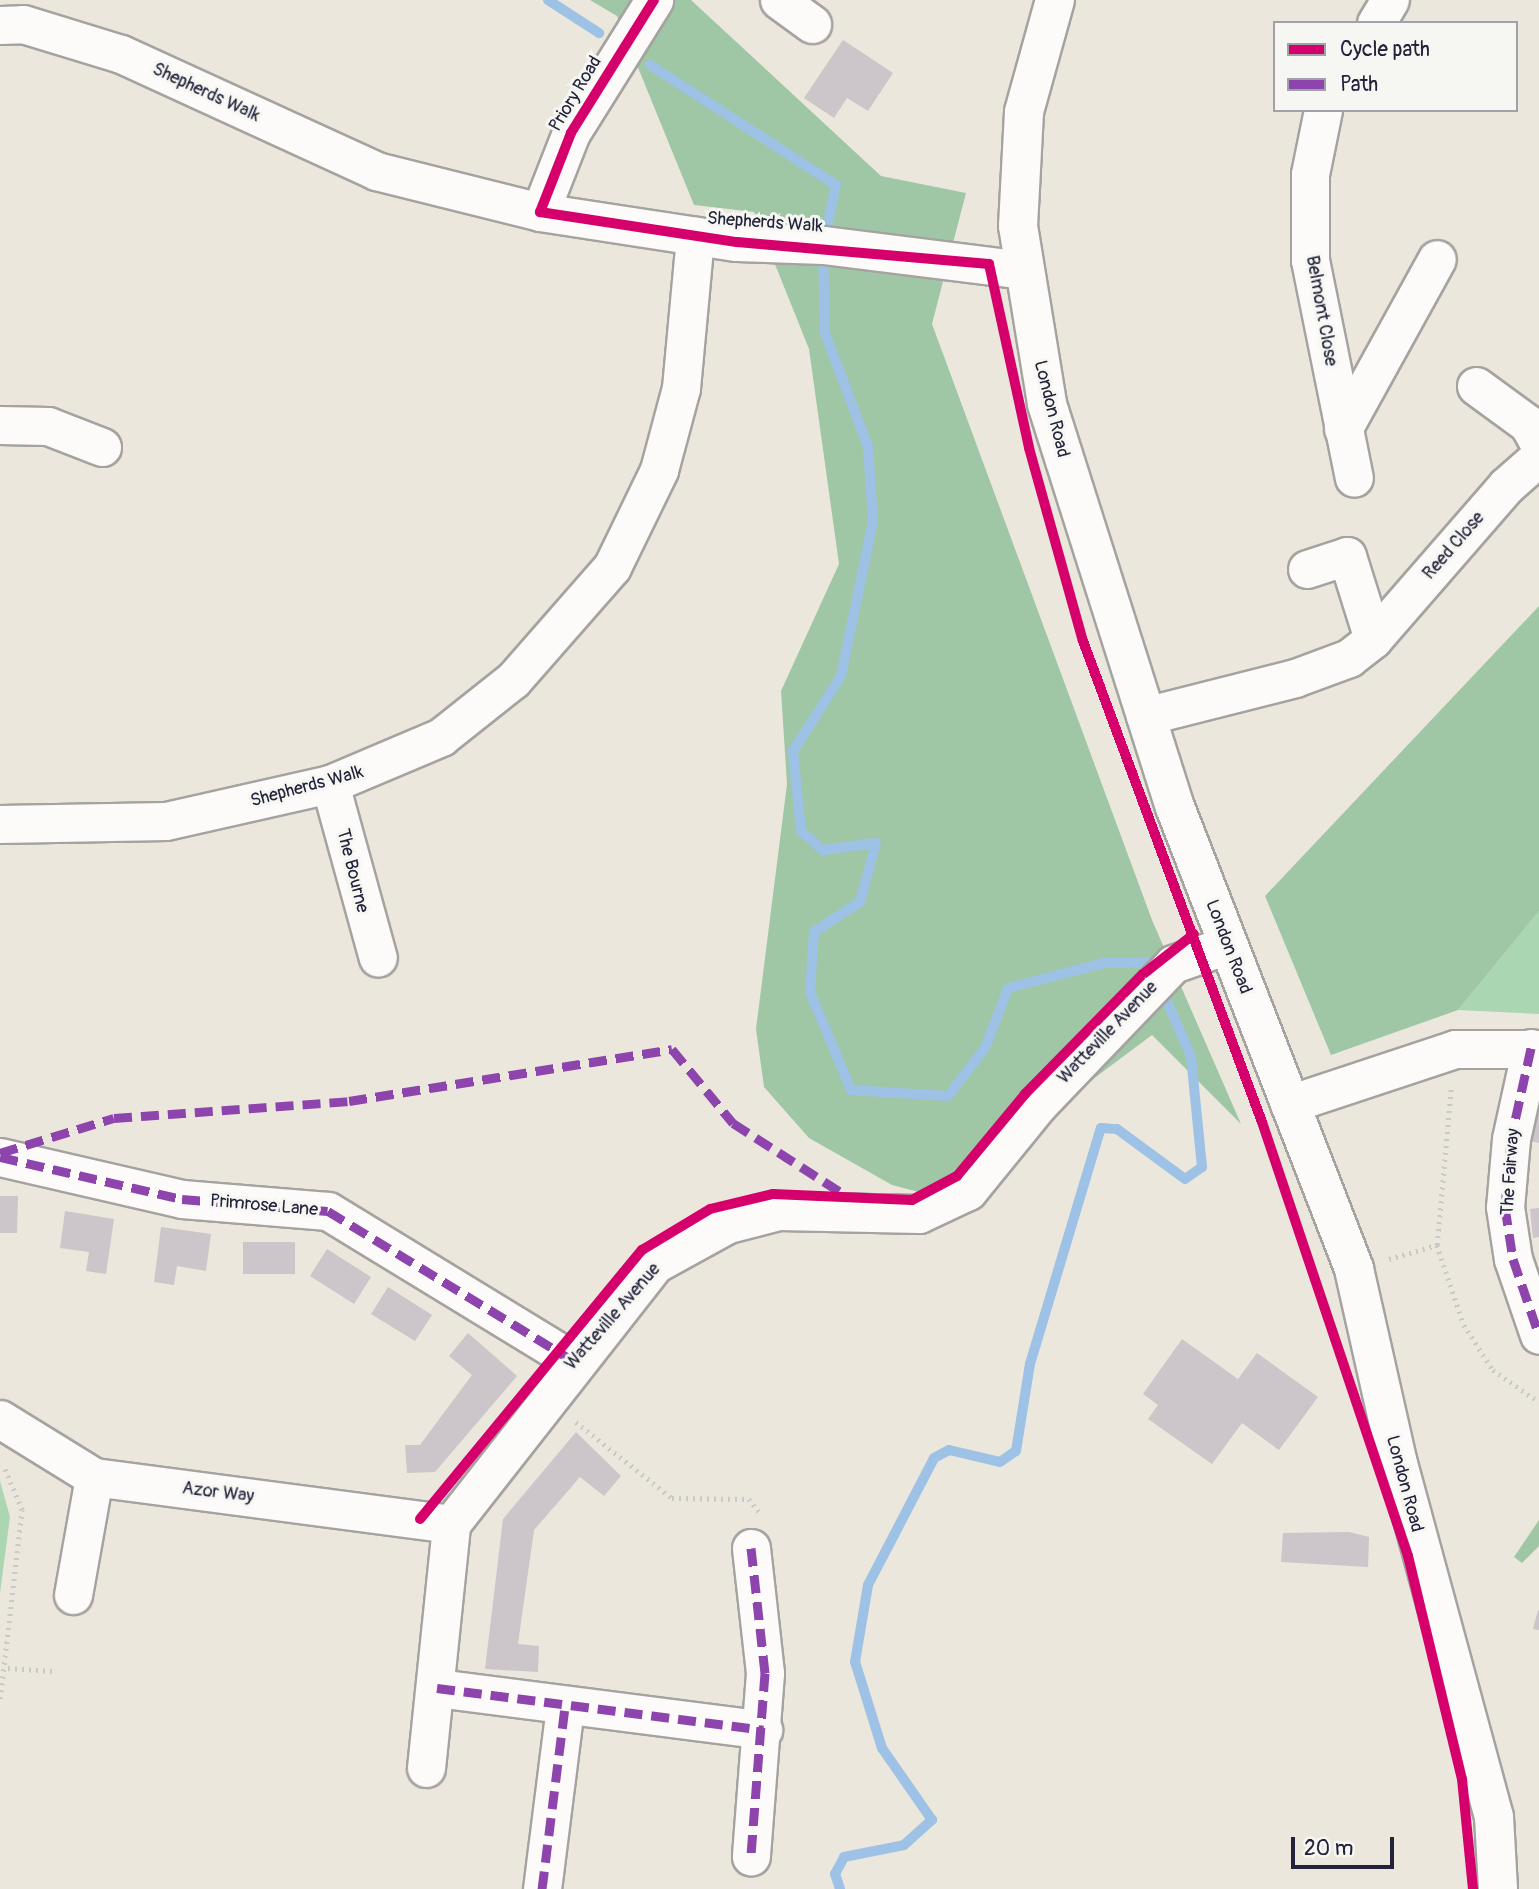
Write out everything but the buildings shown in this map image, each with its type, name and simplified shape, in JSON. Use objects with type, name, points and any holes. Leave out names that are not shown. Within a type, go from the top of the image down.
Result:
[{"type":"main road","name":"London Road","points":[[1055,0],[1024,112],[1018,226],[1023,270],[1047,404],[1145,716],[1227,945],[1354,1269],[1397,1460],[1494,1817],[1498,1889]]},
{"type":"street","name":"Priory Road","points":[[540,212],[571,133],[654,0]]},
{"type":"street","points":[[779,0],[812,24]]},
{"type":"street","points":[[1377,21],[1390,0]]},
{"type":"street","name":"Shepherds Walk","points":[[0,25],[23,24],[121,54],[376,172],[540,212],[695,236],[1023,270]]},
{"type":"street","name":"Belmont Close","points":[[1323,112],[1310,174],[1310,260],[1354,478]]},
{"type":"street","name":"Shepherds Walk","points":[[0,824],[166,821],[330,784],[441,737],[543,652],[612,567],[659,470],[681,388],[695,236]]},
{"type":"street","points":[[1343,429],[1437,259]]},
{"type":"street","points":[[1476,386],[1528,424],[1539,444]]},
{"type":"street","points":[[0,425],[48,426],[102,447]]},
{"type":"street","name":"Reed Close","points":[[1145,716],[1295,678],[1349,658],[1373,639],[1506,486],[1539,457]]},
{"type":"street","points":[[1307,569],[1347,556],[1373,639]]},
{"type":"street","name":"The Bourne","points":[[330,784],[378,958]]},
{"type":"street","name":"Watteville Avenue","points":[[451,1524],[574,1361],[655,1264],[728,1224],[779,1210],[919,1214],[968,1191],[1038,1105],[1157,982],[1201,951],[1227,945]]},
{"type":"street","name":"The Fairway","points":[[1289,1104],[1455,1049],[1535,1048],[1511,1139],[1505,1207],[1513,1259],[1539,1335]]},
{"type":"street","name":"Primrose Lane","points":[[0,1157],[183,1199],[328,1211],[574,1361]]},
{"type":"street","name":"Azor Way","points":[[0,1419],[94,1477],[451,1524]]},
{"type":"street","points":[[73,1595],[94,1477]]},
{"type":"street","points":[[426,1768],[437,1689],[451,1524]]},
{"type":"street","points":[[751,1548],[765,1673],[763,1730],[751,1856]]},
{"type":"street","points":[[437,1689],[763,1730]]},
{"type":"street","points":[[542,1889],[565,1707]]},
{"type":"path","points":[[1455,1049],[1437,1245],[1464,1325],[1493,1370],[1539,1402]]},
{"type":"path","points":[[1354,1269],[1437,1245]]},
{"type":"path","points":[[0,1460],[22,1510],[12,1555],[8,1668],[0,1699]]},
{"type":"path","points":[[8,1668],[52,1671]]},
{"type":"green space","points":[[590,0],[691,0],[881,176],[966,193],[932,324],[1152,920],[1241,1124],[1152,1035],[1077,1091],[968,1205],[892,1185],[809,1138],[764,1087],[756,1029],[787,784],[781,691],[839,564],[809,349],[754,212],[694,205],[617,16]]},
{"type":"green space","points":[[1539,606],[1539,911],[1458,1010],[1331,1055],[1265,896]]},
{"type":"green space","points":[[1539,911],[1539,1014],[1458,1010]]},
{"type":"green space","points":[[0,1481],[10,1517],[0,1593]]},
{"type":"green space","points":[[1539,1520],[1539,1546],[1522,1563],[1514,1557]]},
{"type":"waterway","points":[[548,0],[599,33]]},
{"type":"waterway","points":[[650,65],[836,185],[823,245],[825,333],[868,447],[873,521],[841,676],[793,751],[801,831],[823,850],[876,843],[860,902],[814,932],[810,992],[851,1090],[948,1096],[985,1048],[1008,988],[1104,963],[1150,962],[1155,973]]},
{"type":"waterway","points":[[840,1889],[835,1874],[844,1857],[904,1845],[932,1820],[882,1748],[855,1662],[868,1585],[934,1458],[949,1450],[1000,1462],[1016,1451],[1030,1364],[1101,1128],[1117,1129],[1185,1179],[1202,1167],[1191,1056],[1161,988]]},
{"type":"marked path","points":[[1531,1048],[1511,1139],[1505,1207],[1513,1259],[1539,1335]]},
{"type":"marked path","points":[[0,1153],[114,1118],[349,1101],[672,1049],[733,1123],[845,1195]]},
{"type":"marked path","points":[[0,1157],[182,1199],[328,1211],[574,1361]]},
{"type":"marked path","points":[[751,1548],[765,1673],[751,1856]]},
{"type":"marked path","points":[[437,1688],[763,1730]]},
{"type":"marked path","points":[[542,1889],[565,1707]]},
{"type":"cycle path","points":[[654,0],[571,133],[540,212],[737,242],[989,264],[1029,448],[1083,641],[1262,1122],[1408,1556],[1462,1779],[1473,1889]]},
{"type":"cycle path","points":[[420,1519],[642,1250],[710,1209],[773,1194],[912,1200],[957,1176],[1025,1094],[1142,975],[1194,934]]}]
